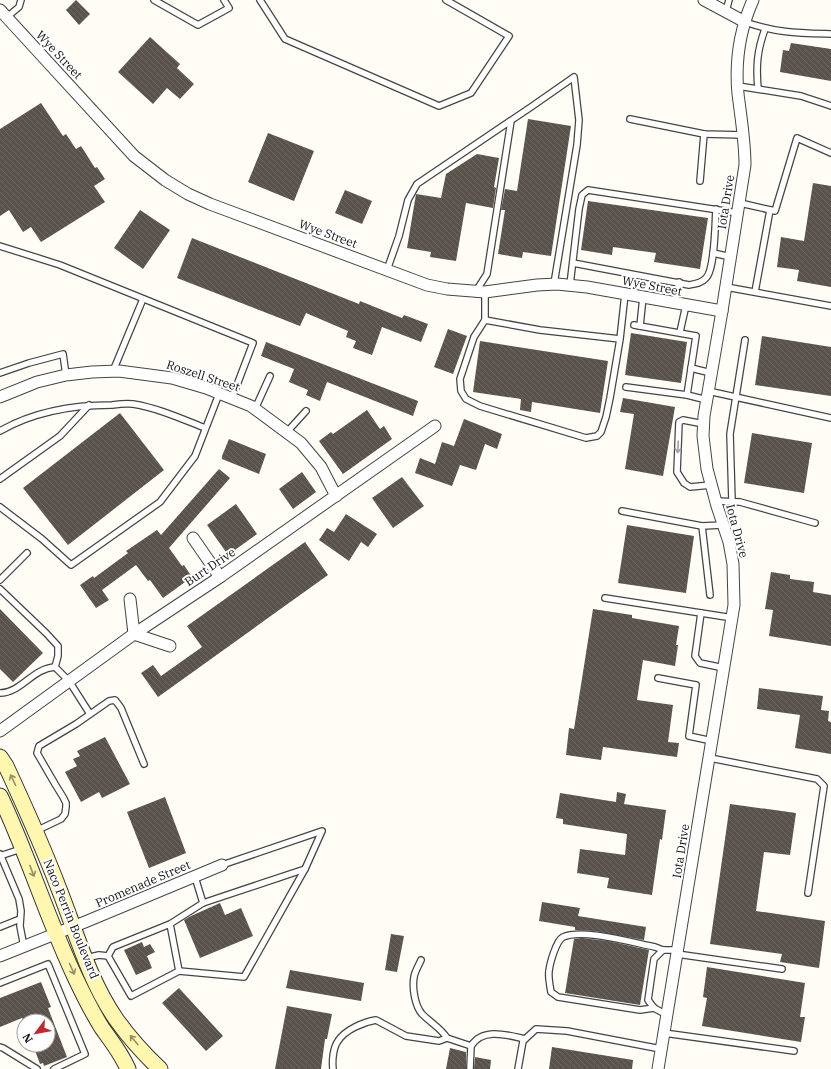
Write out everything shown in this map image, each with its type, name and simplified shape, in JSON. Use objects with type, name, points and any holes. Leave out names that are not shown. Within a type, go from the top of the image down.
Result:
[{"type":"main road","name":"Naco Perrin Boulevard","points":[[0,757],[6,766],[36,831],[85,959],[98,988],[116,1018],[150,1060],[160,1069]]},
{"type":"main road","name":"Naco Perrin Boulevard","points":[[0,796],[23,848],[56,934],[89,1005],[102,1028],[122,1056],[128,1069]]},
{"type":"street","points":[[704,0],[745,22]]},
{"type":"street","name":"Iota Drive","points":[[658,1069],[733,618],[733,564],[729,542],[706,469],[704,424],[707,395],[745,165],[744,135],[738,86],[739,53],[745,22],[753,0]]},
{"type":"street","name":"Wye Street","points":[[3,13],[134,156],[164,180],[188,194],[210,204],[387,270],[427,284],[447,289],[481,291],[537,285],[570,285],[722,311]]},
{"type":"street","name":"Roszell Street","points":[[0,397],[37,382],[66,375],[92,372],[113,371],[172,378],[251,406],[300,443],[320,468],[336,496]]},
{"type":"street","name":"Burt Drive","points":[[0,731],[134,634],[220,577],[435,426]]},
{"type":"street","points":[[193,538],[220,577]]},
{"type":"street","points":[[130,599],[134,634],[170,646]]},
{"type":"street","name":"Promenade Street","points":[[0,956],[74,927],[222,865]]},
{"type":"lane","points":[[3,13],[19,7],[21,0]]},
{"type":"lane","points":[[154,0],[198,25],[229,8],[224,0]]},
{"type":"lane","points":[[260,0],[285,39],[439,106],[471,93],[509,36],[446,0]]},
{"type":"lane","points":[[726,11],[730,0]]},
{"type":"lane","points":[[745,22],[765,29],[793,33],[831,34]]},
{"type":"lane","points":[[758,89],[756,68],[760,41],[765,29]]},
{"type":"lane","points":[[387,270],[399,236],[408,200],[416,184],[511,121],[574,76],[579,127],[554,284]]},
{"type":"lane","points":[[738,86],[800,96],[831,106]]},
{"type":"lane","points":[[630,119],[704,134],[744,135]]},
{"type":"lane","points":[[511,121],[487,274],[481,291],[485,320],[474,337],[460,380],[461,391],[466,399],[480,406],[586,438],[597,436],[601,432],[610,398],[620,339],[625,294]]},
{"type":"lane","points":[[700,181],[704,134]]},
{"type":"lane","points":[[570,285],[582,196],[588,190],[716,209],[753,206],[775,212],[797,138],[831,152]]},
{"type":"lane","points":[[573,263],[689,285],[703,281],[707,278],[710,271],[713,253],[716,209]]},
{"type":"lane","points":[[755,292],[770,210]]},
{"type":"lane","points":[[0,246],[60,265],[253,343],[232,398]]},
{"type":"lane","points":[[713,253],[731,257]]},
{"type":"lane","points":[[679,282],[680,332]]},
{"type":"lane","points":[[726,287],[831,306]]},
{"type":"lane","points":[[643,297],[637,325],[696,336],[687,395]]},
{"type":"lane","points":[[113,371],[143,299]]},
{"type":"lane","points":[[485,320],[540,330],[620,339]]},
{"type":"lane","points":[[732,501],[730,434],[745,340]]},
{"type":"lane","points":[[0,373],[29,362],[63,354],[66,375]]},
{"type":"lane","points":[[691,368],[711,372]]},
{"type":"lane","points":[[255,409],[270,376]]},
{"type":"lane","points":[[626,387],[687,395],[735,397],[831,418]]},
{"type":"lane","points":[[0,507],[42,539],[71,565],[160,502],[194,456],[219,394]]},
{"type":"lane","points":[[0,430],[12,424],[44,413],[90,405],[132,404],[162,411],[205,428]]},
{"type":"lane","points":[[0,479],[60,436],[90,405]]},
{"type":"lane","points":[[286,433],[306,411]]},
{"type":"lane","points":[[704,424],[683,420],[678,422],[676,472],[684,483],[690,487],[711,485]]},
{"type":"lane","points":[[716,501],[740,502],[815,523]]},
{"type":"lane","points":[[622,511],[702,526],[724,525]]},
{"type":"lane","points":[[702,526],[710,595]]},
{"type":"lane","points":[[0,580],[26,554]]},
{"type":"lane","points":[[0,589],[58,646],[58,656],[55,667]]},
{"type":"lane","points":[[605,598],[733,618]]},
{"type":"lane","points":[[701,613],[695,656],[700,663],[725,668]]},
{"type":"lane","points":[[0,693],[9,692],[46,667],[55,667],[69,681],[90,714]]},
{"type":"lane","points":[[658,678],[696,685],[689,736],[712,741]]},
{"type":"lane","points":[[36,831],[61,819],[65,814],[66,807],[63,796],[37,753],[39,746],[108,701],[115,700],[121,708],[144,764]]},
{"type":"lane","points":[[710,758],[817,779],[824,786],[808,893]]},
{"type":"lane","points":[[108,956],[131,996],[179,971],[244,977],[305,869],[322,831],[222,865]]},
{"type":"lane","points":[[23,848],[0,855],[19,899],[21,911],[20,926],[24,947]]},
{"type":"lane","points":[[108,956],[113,947],[170,924],[203,903],[305,869]]},
{"type":"lane","points":[[195,876],[203,903]]},
{"type":"lane","points":[[0,927],[20,919]]},
{"type":"lane","points":[[170,924],[179,971]]},
{"type":"lane","points":[[654,1008],[640,1010],[558,997],[551,992],[548,972],[556,945],[562,938],[573,934],[591,935],[655,947],[663,950],[782,969]]},
{"type":"lane","points":[[663,950],[654,959],[648,1000],[654,1008],[667,1015]]},
{"type":"lane","points":[[85,959],[99,955],[108,956]]},
{"type":"lane","points":[[421,960],[414,982],[418,1007],[423,1015],[442,1030],[447,1038]]},
{"type":"lane","points":[[0,982],[48,964],[85,1054],[54,1069]]},
{"type":"lane","points":[[333,1069],[332,1062],[338,1040],[358,1026],[372,1020],[380,1021],[406,1036],[439,1041],[447,1038],[471,1046]]},
{"type":"lane","points":[[518,1069],[523,1041],[536,1029],[567,1031],[661,1049]]},
{"type":"lane","points":[[470,1069],[471,1046],[478,1039],[490,1033],[525,1039]]},
{"type":"lane","points":[[664,1033],[794,1052]]},
{"type":"lane","points":[[0,1048],[3,1048],[37,1069]]},
{"type":"building","points":[[76,0],[90,14],[79,25],[66,10]]},
{"type":"building","points":[[150,37],[180,64],[177,68],[194,84],[180,99],[167,88],[153,104],[118,72]]},
{"type":"building","points":[[791,43],[831,49],[831,81],[780,72],[783,50],[789,51]]},
{"type":"building","points":[[41,103],[63,136],[66,134],[76,149],[81,146],[95,168],[97,167],[105,179],[94,186],[105,202],[41,242],[31,227],[23,232],[9,210],[0,216],[0,129]]},
{"type":"building","points":[[528,119],[571,126],[551,256],[523,252],[522,258],[498,254],[505,210],[501,210],[505,189],[517,191]]},
{"type":"building","points":[[268,133],[314,151],[294,201],[248,182]]},
{"type":"building","points":[[477,154],[499,158],[494,187],[496,188],[493,208],[466,203],[456,261],[430,257],[431,252],[407,248],[416,194],[441,198],[446,174]]},
{"type":"building","points":[[813,183],[831,186],[831,287],[797,281],[799,270],[777,267],[781,237],[804,241]]},
{"type":"building","points":[[345,190],[372,201],[362,224],[335,213]]},
{"type":"building","points":[[588,201],[708,218],[700,269],[654,262],[656,253],[613,247],[612,255],[581,250]]},
{"type":"building","points":[[140,210],[170,230],[143,269],[114,248]]},
{"type":"building","points":[[192,238],[359,304],[360,301],[402,318],[404,315],[428,324],[421,342],[382,327],[372,355],[353,348],[356,341],[346,337],[348,331],[306,313],[300,326],[177,278]]},
{"type":"building","points":[[448,329],[467,336],[453,374],[434,367]]},
{"type":"building","points":[[631,333],[687,342],[681,383],[625,375]]},
{"type":"building","points":[[762,336],[831,347],[831,396],[755,385]]},
{"type":"building","points":[[480,341],[608,361],[600,413],[532,402],[531,412],[520,410],[521,399],[473,392]]},
{"type":"building","points":[[266,342],[418,401],[413,416],[327,382],[320,401],[306,395],[308,390],[289,382],[294,369],[261,356]]},
{"type":"building","points":[[623,398],[675,407],[663,476],[625,469],[634,414],[620,412]]},
{"type":"building","points":[[367,410],[380,429],[384,426],[392,439],[343,474],[319,441],[331,432],[333,434]]},
{"type":"building","points":[[120,413],[164,470],[68,545],[23,488]]},
{"type":"building","points":[[464,419],[502,434],[497,449],[485,444],[476,470],[460,465],[452,486],[415,473],[420,458],[435,464],[442,442],[454,446]]},
{"type":"building","points":[[752,433],[812,443],[804,493],[744,483]]},
{"type":"building","points":[[229,439],[266,454],[259,474],[222,459]]},
{"type":"building","points":[[219,469],[230,478],[169,548],[192,577],[163,598],[150,580],[148,581],[136,565],[102,590],[109,600],[96,608],[80,585],[93,576],[94,578],[128,553],[126,551],[157,530],[161,535]]},
{"type":"building","points":[[302,472],[316,492],[293,509],[279,489]]},
{"type":"building","points":[[402,477],[424,506],[393,528],[372,498]]},
{"type":"building","points":[[236,504],[257,534],[228,555],[207,525]]},
{"type":"building","points":[[346,514],[377,534],[368,547],[361,542],[349,561],[319,540],[327,528],[334,532]]},
{"type":"building","points":[[627,525],[694,536],[686,593],[618,583]]},
{"type":"building","points":[[305,542],[328,575],[158,697],[141,673],[153,665],[161,676],[202,647],[187,626]]},
{"type":"building","points":[[771,572],[790,575],[790,579],[814,582],[813,592],[831,595],[831,646],[769,636],[773,610],[765,609]]},
{"type":"building","points":[[0,609],[43,653],[13,682],[0,669]]},
{"type":"building","points":[[593,609],[632,615],[632,618],[679,626],[675,666],[643,660],[637,700],[673,705],[668,742],[679,743],[677,757],[603,747],[601,760],[566,755],[569,728],[574,729]]},
{"type":"building","points":[[759,688],[823,696],[821,710],[829,711],[828,721],[831,722],[831,754],[795,748],[800,715],[757,709]]},
{"type":"building","points":[[105,737],[130,784],[102,798],[99,792],[81,802],[65,772],[77,766],[73,759],[80,756],[77,751]]},
{"type":"building","points":[[617,792],[626,794],[624,804],[666,810],[662,840],[660,839],[652,895],[607,888],[609,878],[577,873],[580,849],[625,855],[627,834],[563,824],[563,819],[556,818],[560,793],[616,802]]},
{"type":"building","points":[[165,797],[186,853],[149,868],[127,812]]},
{"type":"building","points":[[730,804],[796,813],[790,855],[764,852],[756,911],[825,921],[819,968],[780,962],[782,954],[710,944]]},
{"type":"building","points":[[542,902],[580,908],[578,916],[646,927],[644,940],[595,931],[575,930],[575,927],[539,921]]},
{"type":"building","points":[[220,903],[225,915],[241,908],[253,936],[200,958],[184,920]]},
{"type":"building","points":[[391,934],[404,936],[397,972],[385,970]]},
{"type":"building","points":[[582,938],[608,941],[649,950],[640,1005],[565,993],[574,939]]},
{"type":"building","points":[[142,942],[144,947],[150,944],[155,952],[147,956],[152,968],[136,975],[124,950]]},
{"type":"building","points":[[707,967],[805,983],[800,1017],[805,1017],[801,1042],[702,1026],[707,998],[703,997]]},
{"type":"building","points":[[290,970],[364,983],[361,1001],[286,988]]},
{"type":"building","points":[[41,982],[51,1007],[48,1008],[50,1013],[16,1013],[16,1020],[0,1027],[0,998]]},
{"type":"building","points":[[179,988],[223,1036],[206,1051],[162,1003]]},
{"type":"building","points":[[287,1006],[332,1014],[327,1039],[325,1039],[321,1069],[275,1069]]},
{"type":"building","points":[[56,1029],[67,1057],[44,1066],[43,1063],[40,1064],[36,1053],[56,1053]]},
{"type":"building","points":[[552,1047],[633,1060],[632,1069],[549,1069]]},
{"type":"building","points":[[450,1048],[466,1052],[466,1069],[446,1069]]},
{"type":"building","points":[[475,1057],[491,1060],[490,1069],[474,1069]]}]
